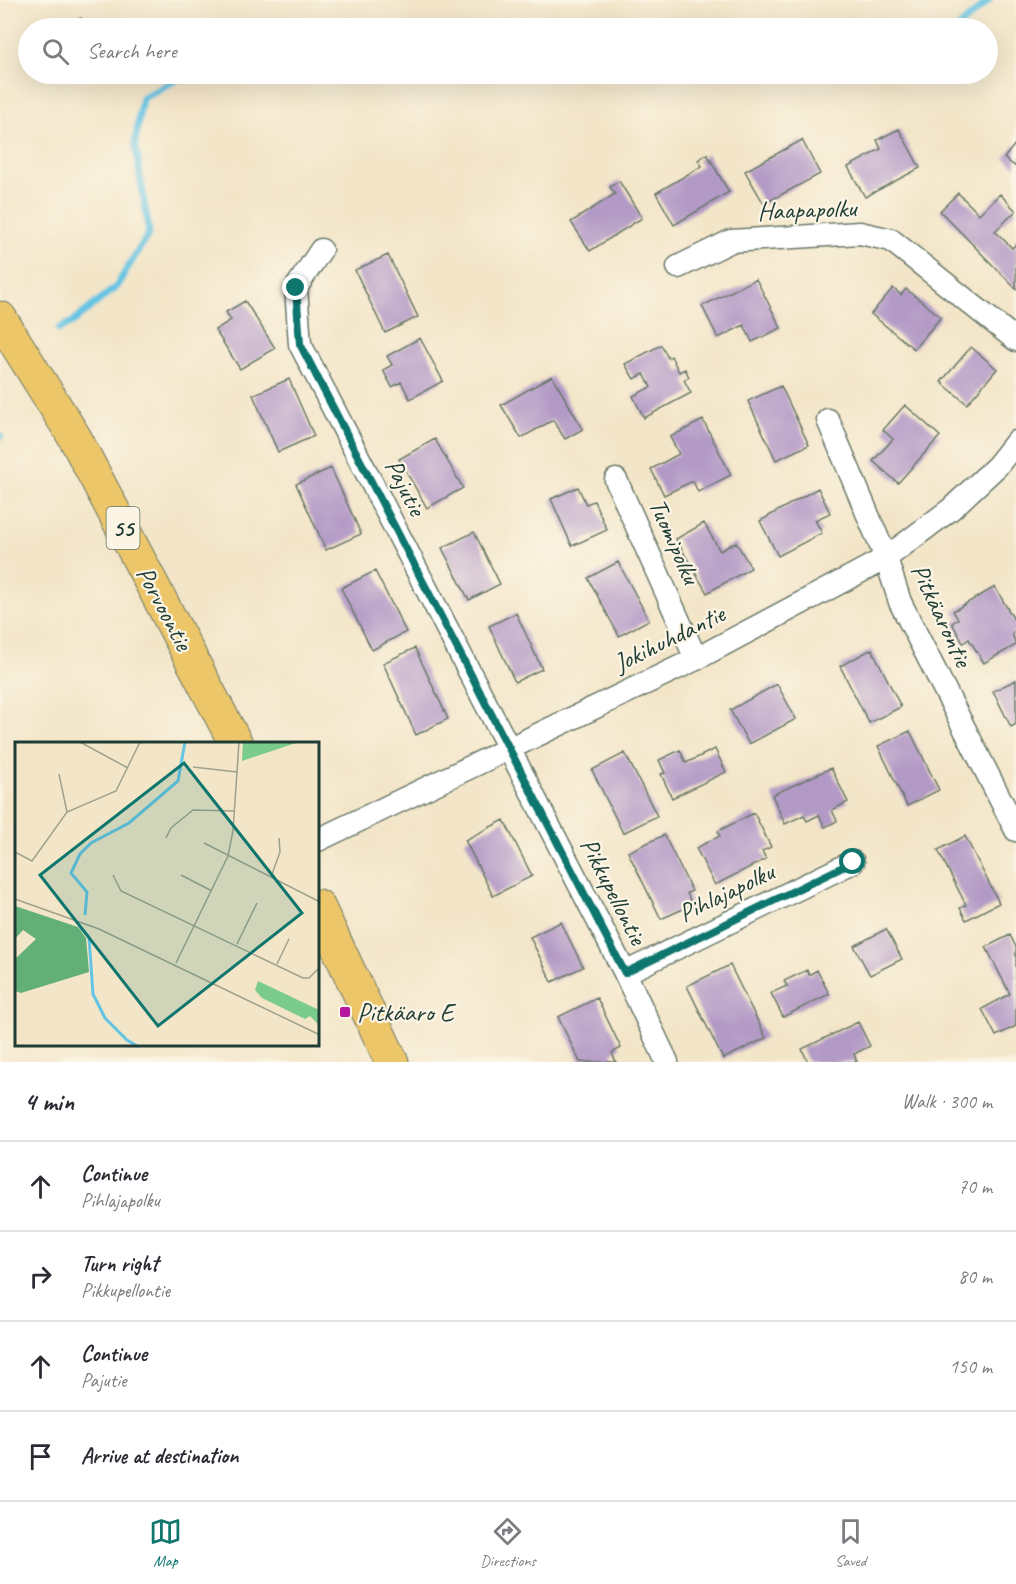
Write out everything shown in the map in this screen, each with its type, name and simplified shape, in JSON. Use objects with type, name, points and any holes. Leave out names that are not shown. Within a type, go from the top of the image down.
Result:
[{"type":"main road","name":"Porvoontie","points":[[0,318],[75,438],[235,742]]},
{"type":"main road","points":[[320,910],[392,1062]]},
{"type":"street","name":"Haapapolku","points":[[678,267],[731,241],[860,233],[891,240],[1016,340]]},
{"type":"street","name":"Pajutie","points":[[321,250],[296,288],[300,344],[508,747]]},
{"type":"street","name":"Pitkäarontie","points":[[828,420],[885,558],[900,602],[1009,796],[1016,830]]},
{"type":"street","name":"Jokihuhdantie","points":[[320,839],[508,747],[696,659],[885,558],[951,509],[997,466],[1016,442]]},
{"type":"street","name":"Tuomipolku","points":[[616,480],[696,659]]},
{"type":"street","name":"Pikkupellontie","points":[[508,747],[625,973],[667,1062]]},
{"type":"street","name":"Pihlajapolku","points":[[625,973],[853,862]]},
{"type":"building","points":[[899,129],[920,168],[865,197],[848,167],[881,149],[877,140]]},
{"type":"building","points":[[802,140],[820,174],[764,204],[745,171]]},
{"type":"building","points":[[1016,143],[1016,167],[1004,158]]},
{"type":"building","points":[[707,154],[729,192],[674,225],[656,193],[702,166],[698,160]]},
{"type":"building","points":[[619,181],[642,218],[590,251],[571,222],[615,194],[610,187]]},
{"type":"building","points":[[958,193],[979,214],[1000,194],[1016,211],[995,231],[1012,248],[1016,244],[1016,289],[940,211]]},
{"type":"building","points":[[388,255],[418,317],[385,333],[355,270]]},
{"type":"building","points":[[756,279],[781,328],[752,342],[744,325],[718,338],[702,306]]},
{"type":"building","points":[[893,288],[901,295],[906,289],[941,317],[914,349],[871,314]]},
{"type":"building","points":[[245,301],[275,348],[240,369],[215,330],[231,320],[226,312]]},
{"type":"building","points":[[420,338],[443,381],[410,399],[401,382],[392,387],[383,370],[392,365],[387,356]]},
{"type":"building","points":[[661,345],[668,358],[671,356],[679,372],[685,369],[689,377],[684,380],[691,393],[644,418],[633,396],[651,387],[644,374],[634,379],[625,364]]},
{"type":"building","points":[[971,347],[997,369],[967,404],[941,382]]},
{"type":"building","points":[[552,376],[583,429],[565,439],[553,420],[521,438],[501,405]]},
{"type":"building","points":[[289,379],[314,436],[278,452],[253,395]]},
{"type":"building","points":[[781,386],[809,445],[776,460],[748,401]]},
{"type":"building","points":[[905,405],[940,436],[898,483],[873,461],[893,439],[883,430]]},
{"type":"building","points":[[703,420],[731,475],[698,492],[693,481],[664,495],[651,469],[679,454],[670,437]]},
{"type":"building","points":[[435,439],[463,488],[427,508],[399,459]]},
{"type":"building","points":[[331,468],[361,534],[326,550],[296,484]]},
{"type":"building","points":[[578,487],[586,504],[594,501],[607,530],[572,546],[551,499]]},
{"type":"building","points":[[818,488],[830,513],[815,520],[822,533],[778,556],[760,521]]},
{"type":"building","points":[[704,523],[720,551],[736,542],[751,568],[707,593],[676,539]]},
{"type":"building","points":[[474,532],[500,584],[469,600],[442,548]]},
{"type":"building","points":[[618,562],[649,620],[619,636],[588,578]]},
{"type":"building","points":[[375,571],[406,632],[372,650],[341,588]]},
{"type":"building","points":[[995,587],[1016,623],[1016,630],[1012,633],[1016,645],[984,663],[969,639],[963,643],[952,623],[958,619],[953,611]]},
{"type":"building","points":[[516,613],[542,669],[515,682],[489,626]]},
{"type":"building","points":[[415,648],[448,719],[416,735],[383,663]]},
{"type":"building","points":[[872,649],[901,707],[869,723],[840,666]]},
{"type":"building","points":[[1016,680],[1016,724],[1011,727],[993,691]]},
{"type":"building","points":[[777,684],[796,719],[749,744],[730,710]]},
{"type":"building","points":[[910,731],[939,790],[907,806],[878,746]]},
{"type":"building","points":[[715,749],[726,772],[672,798],[661,774],[665,773],[659,760],[680,750],[686,763]]},
{"type":"building","points":[[625,753],[657,816],[623,833],[592,770]]},
{"type":"building","points":[[831,768],[848,802],[832,810],[837,821],[825,827],[819,815],[807,821],[804,815],[785,824],[772,795]]},
{"type":"building","points":[[754,813],[771,847],[762,851],[766,859],[715,885],[696,848],[720,836],[718,831]]},
{"type":"building","points":[[504,820],[532,876],[493,896],[465,840]]},
{"type":"building","points":[[664,835],[692,891],[687,893],[692,905],[661,919],[628,852]]},
{"type":"building","points":[[965,836],[999,903],[966,920],[960,908],[966,905],[938,850]]},
{"type":"building","points":[[561,922],[583,967],[552,982],[530,937]]},
{"type":"building","points":[[886,929],[902,959],[870,975],[854,946]]},
{"type":"building","points":[[1010,935],[1016,947],[1016,1026],[996,1036],[982,1009],[1010,994],[986,947]]},
{"type":"building","points":[[730,965],[766,1038],[723,1059],[687,986]]},
{"type":"building","points":[[807,970],[809,975],[817,970],[829,994],[783,1017],[771,993],[787,986],[784,981]]},
{"type":"building","points":[[597,998],[621,1048],[612,1053],[616,1062],[580,1062],[558,1017]]},
{"type":"building","points":[[858,1022],[870,1046],[854,1054],[857,1062],[808,1062],[802,1049]]},
{"type":"waterway","points":[[969,18],[989,0]]},
{"type":"waterway","points":[[59,329],[74,321],[116,287],[149,233],[135,143],[142,98],[168,84]]},
{"type":"place","name":"Pitkäaro E","points":[[345,1012]]},
{"type":"route","points":[[296,288],[300,344],[625,973],[853,862]]}]
